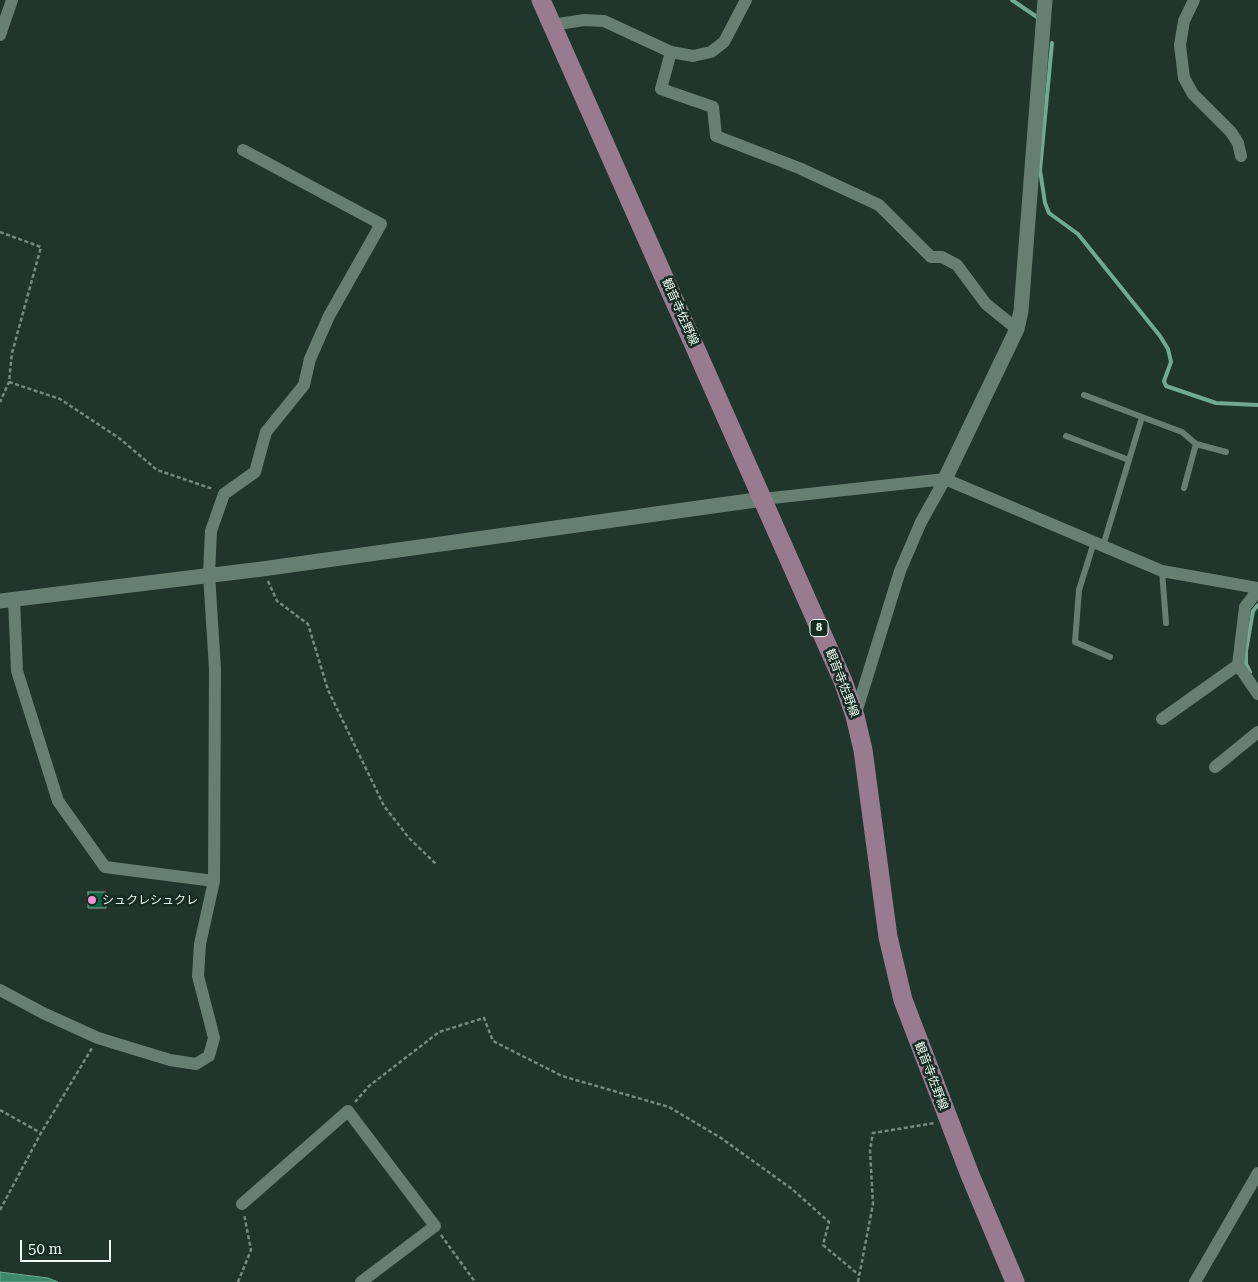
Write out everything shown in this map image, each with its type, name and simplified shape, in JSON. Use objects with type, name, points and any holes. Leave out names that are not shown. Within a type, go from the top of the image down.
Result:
[{"type":"main road","name":"観音寺佐野線","points":[[540,0],[843,681],[855,716],[863,750],[888,937],[895,971],[914,1031],[948,1120],[1015,1282]]},
{"type":"street","points":[[0,35],[12,0]]},
{"type":"street","points":[[552,25],[584,20],[604,21],[671,52],[693,56],[711,52],[724,42],[746,0]]},
{"type":"street","points":[[855,716],[900,571],[921,522],[946,479],[1017,329],[1021,311],[1045,0]]},
{"type":"street","points":[[1194,0],[1184,21],[1180,45],[1184,78],[1193,94],[1231,132],[1238,143],[1241,156]]},
{"type":"street","points":[[671,52],[661,89],[713,107],[716,136],[799,168],[879,205],[931,257],[942,257],[957,265],[986,304],[1017,329]]},
{"type":"street","points":[[1,988],[43,1013],[98,1038],[170,1060],[196,1064],[209,1056],[214,1038],[198,976],[200,944],[214,880],[215,668],[209,574],[210,531],[224,494],[254,472],[266,432],[304,385],[310,360],[329,316],[381,224],[320,189],[243,150]]},
{"type":"street","points":[[214,880],[105,867],[58,801],[17,671],[7,600],[262,569],[762,499],[946,479],[1162,571],[1258,589],[1245,607],[1238,665],[1258,694]]},
{"type":"street","points":[[1162,719],[1238,665]]},
{"type":"street","points":[[1215,767],[1258,732]]},
{"type":"street","points":[[242,1204],[348,1111],[435,1226],[361,1282]]},
{"type":"street","points":[[1195,1282],[1258,1173]]},
{"type":"lane","points":[[1084,395],[1182,432],[1196,444],[1226,452]]},
{"type":"lane","points":[[1110,657],[1075,642],[1079,590],[1099,544],[1142,417]]},
{"type":"lane","points":[[1066,436],[1129,460]]},
{"type":"lane","points":[[1184,488],[1196,444]]},
{"type":"lane","points":[[1162,571],[1166,623]]},
{"type":"path","points":[[0,232],[41,247],[12,353],[9,382],[0,402]]},
{"type":"path","points":[[9,382],[60,399],[119,438],[157,470],[224,494]]},
{"type":"path","points":[[262,569],[277,601],[308,624],[328,690],[384,806],[408,838],[436,864]]},
{"type":"path","points":[[348,1111],[369,1086],[439,1032],[484,1018],[493,1041],[562,1076],[669,1107],[721,1138],[792,1189],[829,1222],[823,1245],[859,1275]]},
{"type":"path","points":[[0,1210],[41,1133],[98,1038]]},
{"type":"path","points":[[0,1110],[41,1133]]},
{"type":"path","points":[[858,1282],[873,1204],[870,1150],[873,1133],[948,1120]]},
{"type":"path","points":[[238,1282],[251,1250],[242,1204]]},
{"type":"path","points":[[435,1226],[475,1282]]},
{"type":"shaded area","points":[[0,1272],[48,1278],[58,1282],[0,1282]]},
{"type":"building","name":"シュクレシュクレ","points":[[88,892],[106,892],[106,908],[88,908]]},
{"type":"waterway","points":[[1012,0],[1037,17]]},
{"type":"waterway","points":[[1052,43],[1040,170],[1045,203],[1049,213],[1078,234],[1160,336],[1168,349],[1171,362],[1164,381],[1166,386],[1216,403],[1258,405]]},
{"type":"waterway","points":[[1250,672],[1246,664],[1246,651],[1253,611],[1258,605]]},
{"type":"place","name":"シュクレシュクレ","points":[[92,900]]}]
